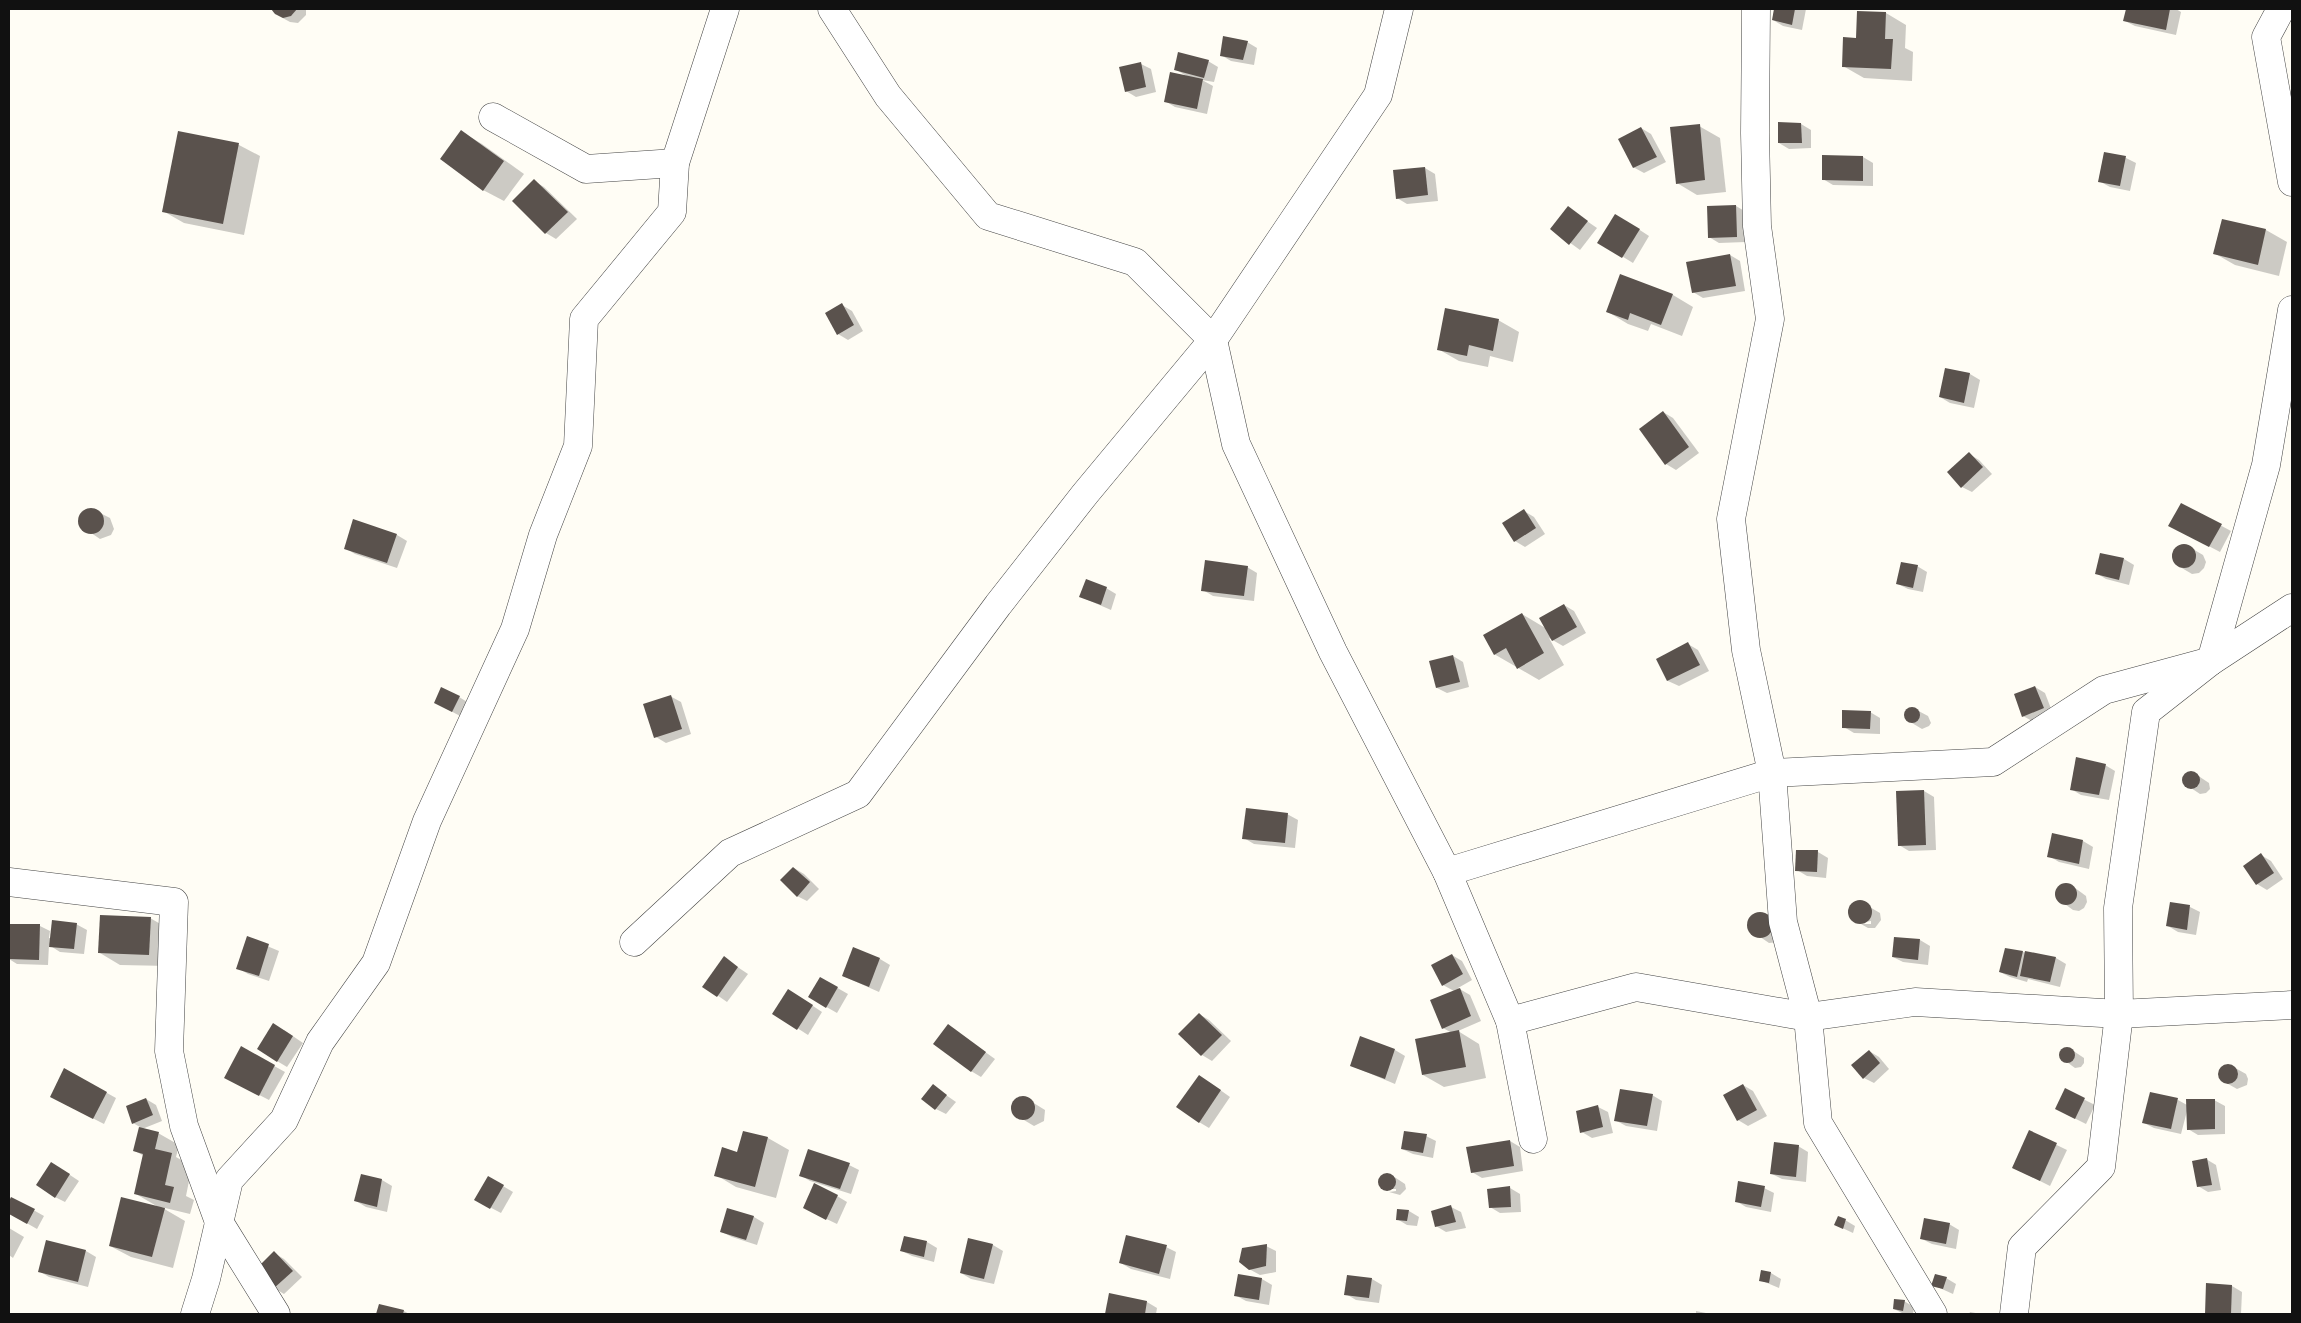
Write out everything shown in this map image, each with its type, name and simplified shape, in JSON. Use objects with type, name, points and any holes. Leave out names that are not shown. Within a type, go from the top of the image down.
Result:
[{"type":"street","points":[[195,1314],[206,1280],[228,1180],[284,1120],[320,1042],[376,963],[427,821],[515,629],[544,535],[578,446],[584,319],[672,212],[674,163],[725,9]]},
{"type":"street","points":[[832,9],[888,96],[988,216],[1135,262],[1213,340],[1236,444],[1333,652],[1447,872],[1510,1022],[1533,1139]]},
{"type":"street","points":[[634,942],[730,852],[858,794],[998,605],[1085,494],[1213,340],[1378,95],[1399,9]]},
{"type":"street","points":[[1756,9],[1755,133],[1757,226],[1770,319],[1731,519],[1746,650],[1772,773],[1783,922],[1808,1017],[1818,1123],[1933,1314]]},
{"type":"street","points":[[2281,9],[2266,37],[2292,182]]},
{"type":"street","points":[[493,117],[586,168],[674,163]]},
{"type":"street","points":[[2211,661],[2266,465],[2292,310]]},
{"type":"street","points":[[2014,1314],[2022,1247],[2100,1167],[2119,1014],[2118,908],[2146,712],[2211,661],[2292,608]]},
{"type":"street","points":[[1447,872],[1772,773],[1993,762],[2104,690],[2211,661]]},
{"type":"street","points":[[9,882],[174,902],[169,1051],[184,1126],[219,1222],[276,1314]]},
{"type":"street","points":[[1510,1022],[1636,987],[1808,1017],[1915,1002],[2119,1014],[2292,1005]]},
{"type":"building","points":[[271,9],[297,9],[291,16],[283,18],[275,14]]},
{"type":"building","points":[[1774,9],[1795,9],[1792,25],[1772,20]]},
{"type":"building","points":[[2126,9],[2170,9],[2166,30],[2123,21]]},
{"type":"building","points":[[1857,11],[1886,12],[1885,39],[1893,39],[1891,69],[1842,67],[1843,37],[1856,38]]},
{"type":"building","points":[[1223,36],[1248,41],[1243,60],[1220,56]]},
{"type":"building","points":[[1178,52],[1209,60],[1204,78],[1174,70]]},
{"type":"building","points":[[1141,62],[1146,87],[1125,92],[1119,67]]},
{"type":"building","points":[[1170,72],[1203,79],[1197,109],[1164,102]]},
{"type":"building","points":[[1778,122],[1801,123],[1802,143],[1778,143]]},
{"type":"building","points":[[1700,124],[1705,180],[1676,184],[1670,127]]},
{"type":"building","points":[[1641,127],[1657,157],[1633,168],[1618,139]]},
{"type":"building","points":[[461,130],[504,161],[483,191],[440,159]]},
{"type":"building","points":[[178,131],[239,143],[223,224],[162,212]]},
{"type":"building","points":[[2104,152],[2126,156],[2120,186],[2098,182]]},
{"type":"building","points":[[1822,155],[1863,156],[1863,181],[1822,180]]},
{"type":"building","points":[[1425,167],[1428,195],[1396,199],[1393,170]]},
{"type":"building","points":[[534,179],[568,212],[545,234],[512,201]]},
{"type":"building","points":[[1736,205],[1737,237],[1708,238],[1707,206]]},
{"type":"building","points":[[1568,206],[1588,221],[1569,245],[1550,229]]},
{"type":"building","points":[[1615,214],[1640,229],[1622,258],[1597,243]]},
{"type":"building","points":[[2222,219],[2266,229],[2258,265],[2213,254]]},
{"type":"building","points":[[1730,254],[1736,286],[1692,293],[1686,262]]},
{"type":"building","points":[[1620,274],[1673,294],[1661,325],[1630,313],[1628,320],[1606,312]]},
{"type":"building","points":[[842,303],[854,325],[837,335],[825,313]]},
{"type":"building","points":[[1445,308],[1499,319],[1493,351],[1469,345],[1467,356],[1437,350]]},
{"type":"building","points":[[1945,368],[1970,373],[1964,403],[1939,397]]},
{"type":"building","points":[[1663,411],[1689,447],[1665,465],[1639,429]]},
{"type":"building","points":[[1969,452],[1983,467],[1961,488],[1947,472]]},
{"type":"building","points":[[2181,503],[2222,524],[2209,547],[2168,526]]},
{"type":"building","points":[[91,508],[100,512],[104,521],[100,530],[91,534],[82,530],[78,521],[82,512]]},
{"type":"building","points":[[1524,509],[1536,528],[1514,542],[1502,523]]},
{"type":"building","points":[[353,519],[397,534],[387,563],[344,549]]},
{"type":"building","points":[[2184,544],[2193,547],[2196,556],[2193,565],[2184,568],[2175,565],[2172,556],[2175,547]]},
{"type":"building","points":[[2100,553],[2124,558],[2119,580],[2095,574]]},
{"type":"building","points":[[1205,560],[1248,566],[1244,596],[1201,591]]},
{"type":"building","points":[[1901,562],[1918,565],[1913,588],[1896,584]]},
{"type":"building","points":[[1086,579],[1107,587],[1101,605],[1079,597]]},
{"type":"building","points":[[1564,604],[1577,627],[1552,641],[1539,618]]},
{"type":"building","points":[[1522,613],[1544,653],[1517,669],[1506,648],[1494,655],[1483,635]]},
{"type":"building","points":[[1688,642],[1700,665],[1667,681],[1656,659]]},
{"type":"building","points":[[1453,655],[1460,682],[1436,688],[1429,661]]},
{"type":"building","points":[[2035,686],[2044,708],[2022,717],[2014,694]]},
{"type":"building","points":[[441,687],[460,696],[452,712],[434,703]]},
{"type":"building","points":[[671,695],[682,729],[654,738],[643,704]]},
{"type":"building","points":[[1909,707],[1915,707],[1920,712],[1918,721],[1909,723],[1904,718],[1904,712]]},
{"type":"building","points":[[1842,710],[1871,711],[1870,729],[1842,728]]},
{"type":"building","points":[[2076,757],[2106,764],[2099,795],[2070,790]]},
{"type":"building","points":[[2191,771],[2197,774],[2200,780],[2197,786],[2191,789],[2185,786],[2182,780],[2185,774]]},
{"type":"building","points":[[1924,790],[1926,845],[1898,846],[1896,791]]},
{"type":"building","points":[[1246,808],[1288,813],[1285,843],[1242,839]]},
{"type":"building","points":[[2052,833],[2083,840],[2079,864],[2047,857]]},
{"type":"building","points":[[1796,850],[1818,850],[1817,872],[1795,871]]},
{"type":"building","points":[[2261,853],[2274,873],[2256,885],[2243,866]]},
{"type":"building","points":[[793,867],[810,882],[797,897],[780,880]]},
{"type":"building","points":[[2066,883],[2074,886],[2077,894],[2074,902],[2066,905],[2058,902],[2055,894],[2058,886]]},
{"type":"building","points":[[1860,900],[1868,904],[1872,912],[1868,920],[1860,924],[1852,920],[1848,912],[1852,904]]},
{"type":"building","points":[[2170,902],[2190,905],[2187,930],[2166,926]]},
{"type":"building","points":[[1760,912],[1769,916],[1773,925],[1769,934],[1760,938],[1751,934],[1747,925],[1751,916]]},
{"type":"building","points":[[100,915],[151,917],[149,955],[98,953]]},
{"type":"building","points":[[52,920],[77,923],[74,949],[49,947]]},
{"type":"building","points":[[9,924],[40,924],[39,960],[9,959]]},
{"type":"building","points":[[247,936],[269,944],[259,976],[236,969]]},
{"type":"building","points":[[1894,937],[1920,939],[1918,960],[1892,957]]},
{"type":"building","points":[[853,947],[880,958],[869,987],[842,976]]},
{"type":"building","points":[[2005,948],[2023,951],[2017,977],[1999,972]]},
{"type":"building","points":[[2025,951],[2056,957],[2050,982],[2020,976]]},
{"type":"building","points":[[1452,954],[1463,974],[1442,986],[1431,965]]},
{"type":"building","points":[[724,956],[738,967],[717,997],[702,987]]},
{"type":"building","points":[[820,977],[838,987],[826,1008],[808,997]]},
{"type":"building","points":[[1460,988],[1471,1016],[1442,1029],[1430,1000]]},
{"type":"building","points":[[788,989],[813,1005],[797,1030],[772,1014]]},
{"type":"building","points":[[1199,1013],[1222,1035],[1201,1056],[1178,1034]]},
{"type":"building","points":[[273,1023],[293,1036],[277,1062],[257,1049]]},
{"type":"building","points":[[948,1024],[986,1052],[971,1072],[933,1044]]},
{"type":"building","points":[[1459,1030],[1466,1067],[1422,1075],[1415,1039]]},
{"type":"building","points":[[1360,1036],[1395,1049],[1385,1079],[1350,1066]]},
{"type":"building","points":[[241,1046],[275,1065],[259,1096],[224,1078]]},
{"type":"building","points":[[2067,1047],[2073,1049],[2075,1055],[2073,1061],[2067,1063],[2061,1061],[2059,1055],[2061,1049]]},
{"type":"building","points":[[1869,1050],[1880,1063],[1863,1079],[1851,1065]]},
{"type":"building","points":[[2228,1064],[2235,1067],[2238,1074],[2235,1081],[2228,1084],[2221,1081],[2218,1074],[2221,1067]]},
{"type":"building","points":[[64,1068],[107,1092],[93,1119],[50,1097]]},
{"type":"building","points":[[1199,1075],[1221,1090],[1199,1123],[1176,1107]]},
{"type":"building","points":[[933,1084],[947,1095],[935,1110],[921,1099]]},
{"type":"building","points":[[1743,1084],[1757,1110],[1737,1121],[1723,1095]]},
{"type":"building","points":[[2065,1088],[2085,1098],[2075,1119],[2055,1109]]},
{"type":"building","points":[[1620,1089],[1653,1094],[1647,1126],[1614,1121]]},
{"type":"building","points":[[2150,1092],[2178,1098],[2171,1129],[2142,1123]]},
{"type":"building","points":[[1023,1096],[1032,1099],[1035,1108],[1032,1117],[1023,1120],[1014,1117],[1011,1108],[1014,1099]]},
{"type":"building","points":[[146,1098],[153,1115],[132,1124],[126,1106]]},
{"type":"building","points":[[2186,1099],[2215,1099],[2215,1129],[2187,1130]]},
{"type":"building","points":[[1598,1105],[1603,1127],[1580,1133],[1576,1111]]},
{"type":"building","points":[[139,1127],[159,1132],[155,1149],[172,1153],[165,1185],[174,1187],[170,1203],[134,1194],[143,1154],[133,1151]]},
{"type":"building","points":[[2029,1130],[2057,1143],[2040,1181],[2012,1168]]},
{"type":"building","points":[[743,1131],[768,1137],[755,1187],[714,1176],[722,1147],[737,1152]]},
{"type":"building","points":[[1404,1131],[1427,1134],[1423,1153],[1401,1149]]},
{"type":"building","points":[[1510,1140],[1514,1166],[1471,1173],[1466,1147]]},
{"type":"building","points":[[1774,1142],[1799,1145],[1796,1177],[1770,1174]]},
{"type":"building","points":[[808,1149],[850,1163],[840,1189],[799,1176]]},
{"type":"building","points":[[2207,1158],[2212,1185],[2197,1187],[2192,1161]]},
{"type":"building","points":[[51,1162],[70,1174],[55,1198],[36,1185]]},
{"type":"building","points":[[1387,1173],[1393,1176],[1396,1182],[1393,1188],[1387,1191],[1381,1188],[1378,1182],[1381,1176]]},
{"type":"building","points":[[361,1174],[382,1179],[377,1207],[354,1201]]},
{"type":"building","points":[[488,1176],[504,1185],[490,1209],[474,1200]]},
{"type":"building","points":[[1738,1181],[1765,1186],[1761,1207],[1735,1202]]},
{"type":"building","points":[[814,1183],[838,1195],[826,1220],[803,1208]]},
{"type":"building","points":[[1510,1186],[1511,1207],[1489,1208],[1487,1189]]},
{"type":"building","points":[[11,1197],[35,1209],[27,1224],[9,1214],[9,1201]]},
{"type":"building","points":[[121,1197],[165,1208],[152,1257],[109,1246]]},
{"type":"building","points":[[1451,1205],[1456,1222],[1435,1227],[1431,1211]]},
{"type":"building","points":[[727,1208],[754,1216],[746,1240],[720,1232]]},
{"type":"building","points":[[1397,1209],[1409,1210],[1407,1221],[1396,1220]]},
{"type":"building","points":[[1838,1216],[1846,1219],[1843,1229],[1834,1225]]},
{"type":"building","points":[[1924,1218],[1950,1223],[1946,1244],[1920,1239]]},
{"type":"building","points":[[1126,1235],[1167,1245],[1159,1274],[1119,1263]]},
{"type":"building","points":[[904,1236],[927,1241],[924,1257],[900,1251]]},
{"type":"building","points":[[968,1238],[993,1244],[984,1279],[960,1273]]},
{"type":"building","points":[[46,1240],[86,1250],[78,1282],[38,1272]]},
{"type":"building","points":[[1267,1244],[1266,1266],[1249,1270],[1239,1262],[1242,1248]]},
{"type":"building","points":[[274,1251],[293,1271],[273,1289],[255,1270]]},
{"type":"building","points":[[1761,1270],[1771,1272],[1769,1283],[1759,1281]]},
{"type":"building","points":[[1238,1274],[1262,1278],[1259,1300],[1234,1296]]},
{"type":"building","points":[[1935,1274],[1947,1277],[1943,1289],[1931,1286]]},
{"type":"building","points":[[1347,1275],[1372,1278],[1369,1298],[1344,1295]]},
{"type":"building","points":[[2206,1283],[2232,1285],[2231,1314],[2205,1314]]},
{"type":"building","points":[[1109,1293],[1147,1301],[1145,1314],[1105,1314]]},
{"type":"building","points":[[1894,1299],[1905,1300],[1903,1311],[1893,1309]]},
{"type":"building","points":[[379,1304],[404,1310],[403,1314],[376,1314]]}]
